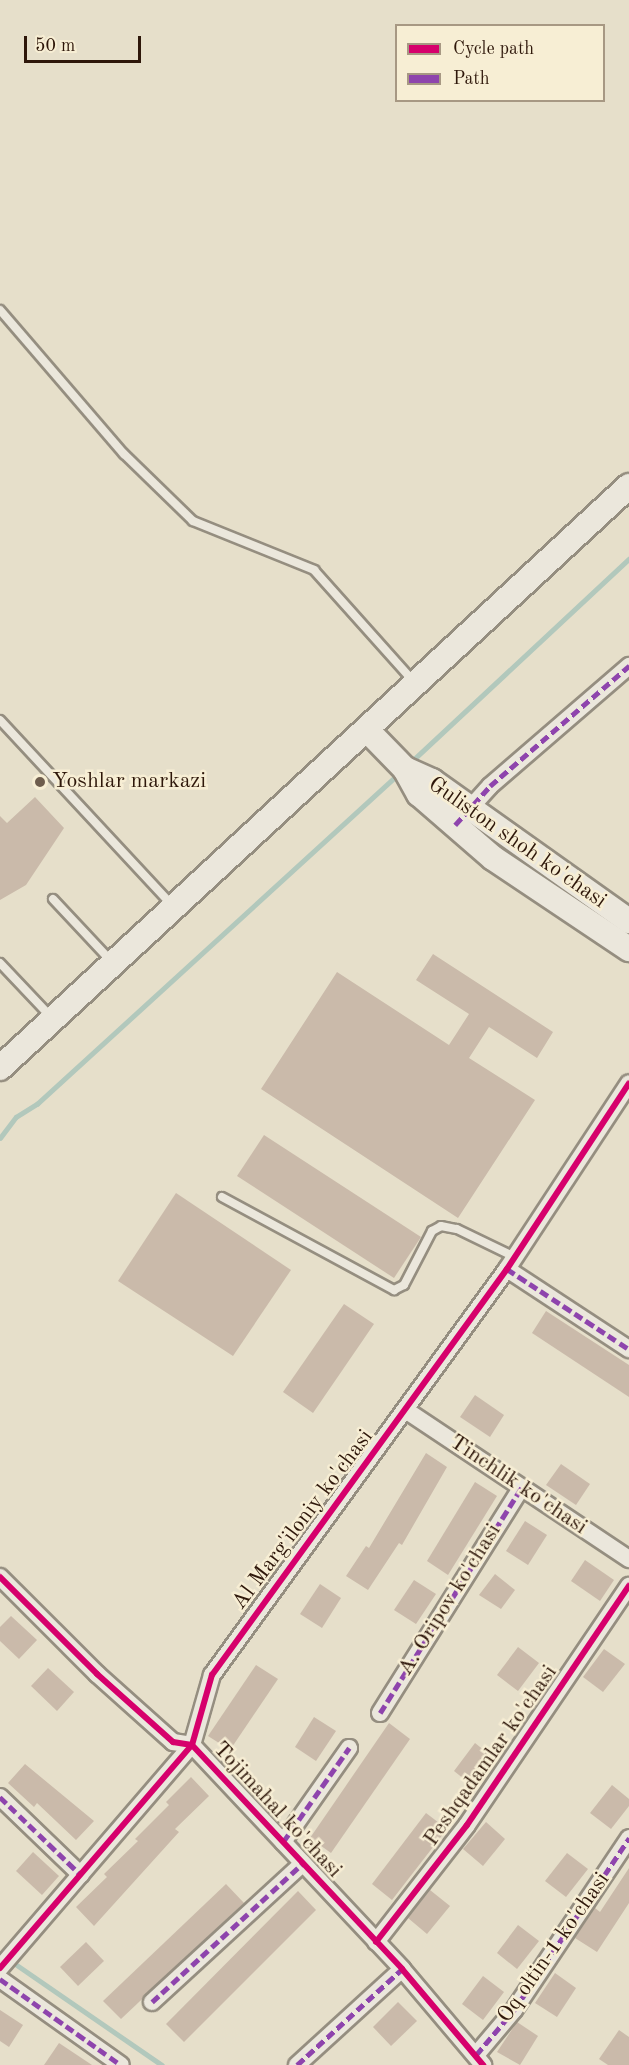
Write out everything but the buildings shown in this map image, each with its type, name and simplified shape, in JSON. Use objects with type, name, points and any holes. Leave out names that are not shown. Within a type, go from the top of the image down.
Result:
[{"type":"main road","points":[[0,1068],[175,908],[373,736],[416,683],[629,486]]},
{"type":"main road","name":"Guliston shoh ko'chasi","points":[[373,736],[405,769],[419,794],[462,817],[629,921]]},
{"type":"main road","name":"Guliston shoh ko'chasi","points":[[462,817],[493,858],[629,949]]},
{"type":"street","points":[[462,817],[490,786],[629,666]]},
{"type":"street","name":"Al Marg'iloniy ko'chasi","points":[[0,1968],[192,1745],[212,1675],[293,1559],[407,1411],[511,1263],[629,1083]]},
{"type":"street","points":[[511,1263],[629,1349]]},
{"type":"street","name":"Tinchlik ko'chasi","points":[[407,1411],[629,1560]]},
{"type":"street","name":"A. Oripov ko'chasi","points":[[380,1713],[521,1488]]},
{"type":"street","name":"Tojimahal ko'chasi","points":[[0,1577],[97,1674],[173,1742],[192,1745],[402,1970],[479,2060]]},
{"type":"street","name":"Peshqadamlar ko'chasi","points":[[376,1942],[467,1825],[629,1586]]},
{"type":"street","points":[[283,1842],[349,1748]]},
{"type":"street","points":[[0,1797],[81,1875]]},
{"type":"street","name":"Oq oltin-1 ko'chasi","points":[[479,2060],[629,1838]]},
{"type":"street","points":[[152,2002],[303,1863]]},
{"type":"street","points":[[297,2065],[402,1970]]},
{"type":"street","points":[[0,1979],[121,2065]]},
{"type":"lane","points":[[0,310],[124,454],[193,521],[314,570],[416,683]]},
{"type":"lane","points":[[0,720],[175,908]]},
{"type":"lane","points":[[53,898],[114,964]]},
{"type":"lane","points":[[0,963],[53,1020]]},
{"type":"lane","points":[[222,1197],[394,1290],[404,1285],[432,1232],[441,1226],[457,1228],[511,1263]]},
{"type":"waterway","points":[[411,762],[629,559]]},
{"type":"waterway","points":[[0,1138],[16,1117],[37,1104],[399,774]]},
{"type":"waterway","points":[[17,1965],[162,2065]]},
{"type":"marked path","points":[[455,825],[490,786],[629,666]]},
{"type":"marked path","points":[[507,1269],[629,1349]]},
{"type":"marked path","points":[[380,1713],[521,1488]]},
{"type":"marked path","points":[[283,1842],[349,1748]]},
{"type":"marked path","points":[[0,1797],[81,1875]]},
{"type":"marked path","points":[[476,2055],[514,2010],[629,1838]]},
{"type":"marked path","points":[[152,2002],[303,1863]]},
{"type":"marked path","points":[[297,2065],[402,1969]]},
{"type":"marked path","points":[[0,1979],[121,2065]]},
{"type":"cycle path","points":[[0,1968],[192,1745],[212,1675],[507,1269],[629,1083]]},
{"type":"cycle path","points":[[0,1577],[97,1674],[173,1742],[192,1745],[402,1969],[483,2065]]},
{"type":"cycle path","points":[[376,1942],[467,1825],[629,1586]]},
{"type":"place","name":"Yoshlar markazi","points":[[40,782]]}]
